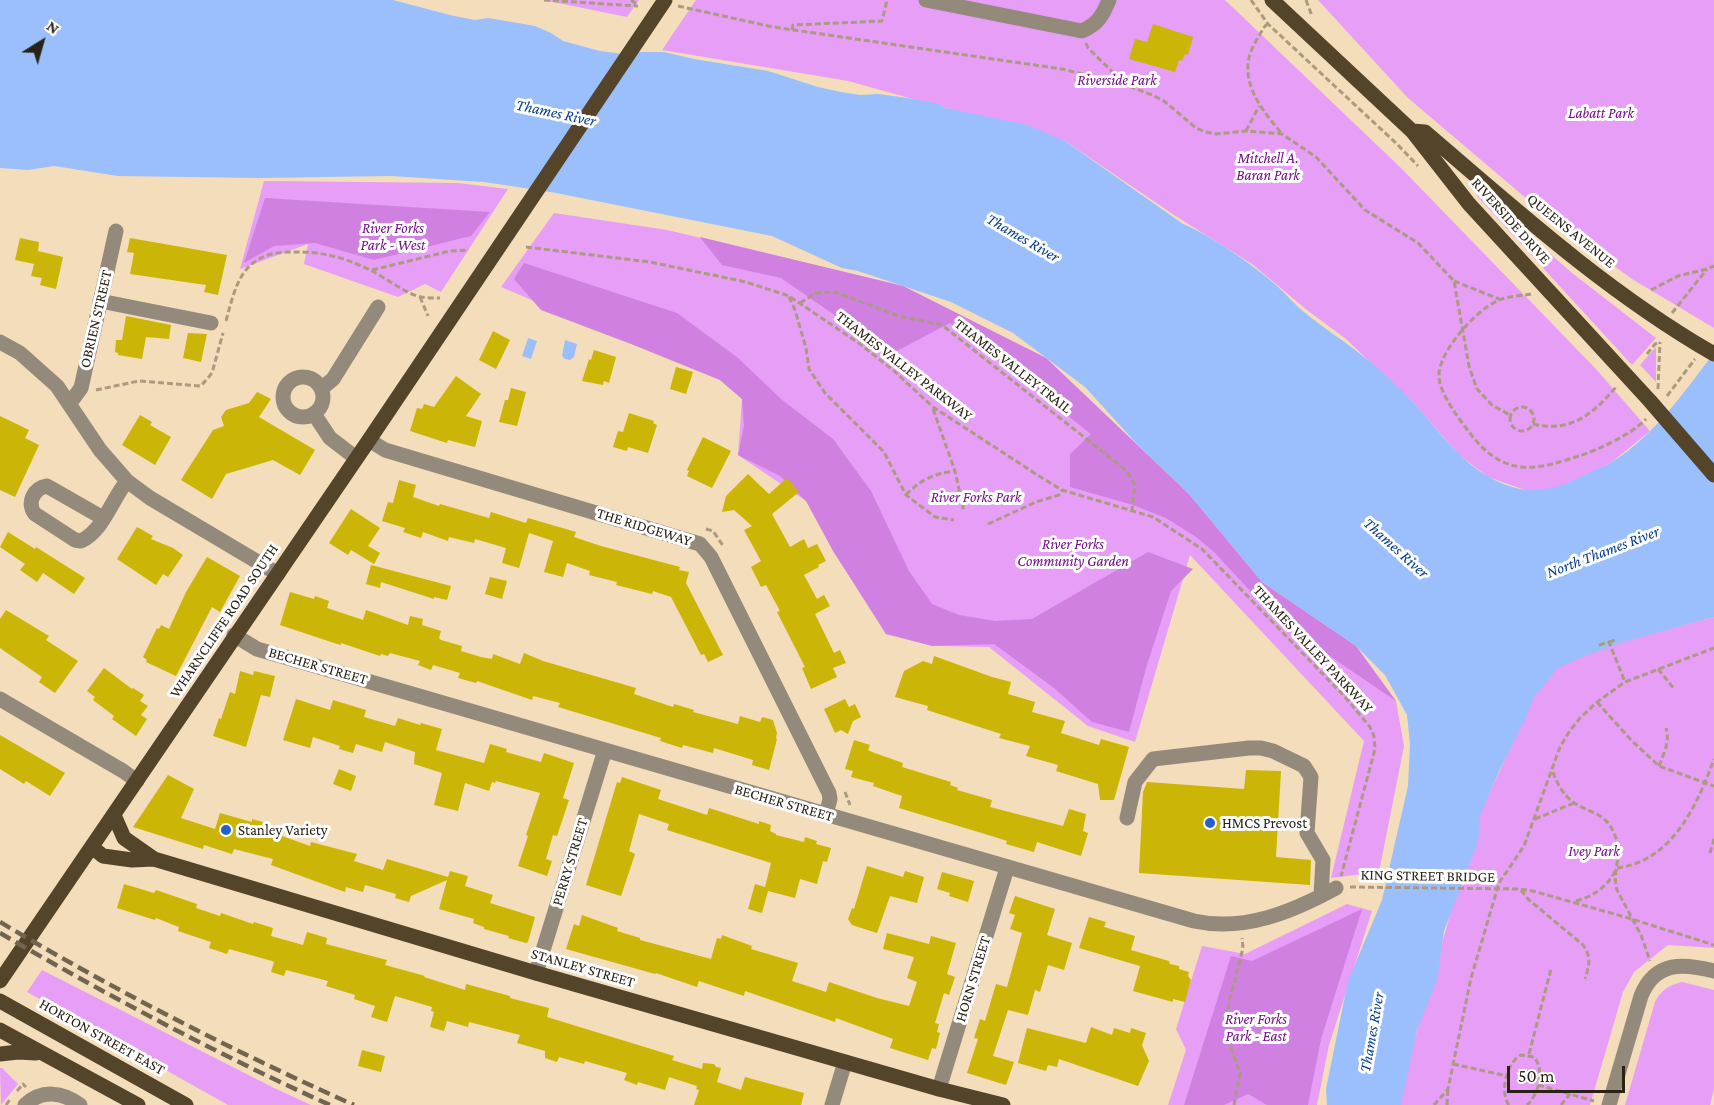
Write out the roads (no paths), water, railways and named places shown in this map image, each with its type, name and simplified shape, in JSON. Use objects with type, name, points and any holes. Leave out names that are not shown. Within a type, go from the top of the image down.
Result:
[{"type":"main road","name":"RIVERSIDE DRIVE","points":[[1272,0],[1412,131],[1469,204],[1655,402],[1714,476]]},
{"type":"main road","name":"WHARNCLIFFE ROAD SOUTH","points":[[0,981],[369,440],[660,6]]},
{"type":"main road","name":"QUEENS AVENUE","points":[[1412,131],[1425,132],[1543,233],[1622,294],[1714,354]]},
{"type":"main road","name":"STANLEY STREET","points":[[114,815],[124,838],[154,859],[536,973],[939,1089],[1003,1105]]},
{"type":"main road","name":"STANLEY STREET","points":[[92,847],[103,856],[132,860],[154,859]]},
{"type":"main road","name":"HORTON STREET EAST","points":[[0,1001],[186,1105]]},
{"type":"main road","points":[[0,1030],[138,1105]]},
{"type":"main road","points":[[0,1054],[24,1052],[45,1055]]},
{"type":"street","points":[[926,0],[1082,31],[1098,22],[1109,0]]},
{"type":"street","name":"OBRIEN STREET","points":[[70,403],[81,388],[116,231]]},
{"type":"street","points":[[100,301],[220,326]]},
{"type":"street","points":[[321,389],[333,379],[378,307]]},
{"type":"street","points":[[2,346],[39,369],[57,386],[100,450],[127,481],[166,508],[278,574]]},
{"type":"street","points":[[297,377],[307,377],[313,380],[321,389],[323,400],[319,410],[314,414],[302,418],[289,413],[282,402],[282,395],[288,383],[297,377]]},
{"type":"street","points":[[314,414],[330,438],[356,458]]},
{"type":"street","name":"THE RIDGEWAY","points":[[369,440],[385,450],[700,544],[711,557],[829,793],[830,799],[826,815]]},
{"type":"street","points":[[103,518],[47,486],[41,487],[30,503],[35,514],[78,541],[86,538],[103,518],[127,481]]},
{"type":"street","name":"BECHER STREET","points":[[234,635],[257,649],[1194,921],[1217,925],[1260,921],[1341,886]]},
{"type":"street","points":[[0,699],[137,781]]},
{"type":"street","points":[[1127,818],[1135,782],[1153,759],[1249,748],[1273,751],[1297,761],[1310,774],[1307,832],[1323,860],[1322,896]]},
{"type":"street","name":"PERRY STREET","points":[[536,973],[605,750]]},
{"type":"street","name":"HORN STREET","points":[[939,1089],[1007,868]]},
{"type":"street","points":[[1609,1105],[1641,996],[1655,966],[1688,964],[1714,971]]},
{"type":"street","points":[[832,1105],[845,1062]]},
{"type":"street","points":[[25,1105],[36,1097],[53,1093],[66,1096],[80,1105]]},
{"type":"water","points":[[0,0],[393,0],[475,20],[488,18],[535,26],[563,41],[600,51],[624,54],[664,52],[768,71],[841,92],[908,98],[1027,125],[1065,141],[1183,224],[1219,243],[1257,269],[1304,312],[1386,375],[1477,470],[1503,484],[1517,488],[1541,490],[1553,487],[1612,462],[1655,426],[1680,398],[1714,353],[1714,617],[1623,642],[1558,668],[1534,697],[1480,816],[1478,842],[1444,931],[1437,980],[1417,1030],[1401,1105],[1327,1105],[1326,1089],[1348,981],[1382,900],[1408,786],[1410,744],[1407,715],[1385,675],[1356,646],[1262,582],[1189,494],[1137,444],[1085,387],[1013,333],[951,302],[858,271],[842,268],[772,236],[551,192],[484,182],[391,176],[259,178],[118,176],[54,166],[28,170],[0,168]]},
{"type":"water","points":[[528,338],[537,341],[531,359],[522,356]]},
{"type":"water","points":[[565,340],[577,344],[574,357],[570,360],[562,356]]},
{"type":"railway","points":[[0,922],[174,1019],[354,1105]]},
{"type":"railway","points":[[0,933],[163,1023],[330,1105]]},
{"type":"place","name":"HMCS Prevost","points":[[1210,823]]},
{"type":"place","name":"Stanley Variety","points":[[226,830]]},
{"type":"park label","name":"Riverside Park","points":[[1117,80]]},
{"type":"park label","name":"Labatt Park","points":[[1601,113]]},
{"type":"park label","name":"Mitchell A. Baran Park","points":[[1268,166]]},
{"type":"park label","name":"River Forks Park - West","points":[[393,236]]},
{"type":"park label","name":"River Forks Park","points":[[976,497]]},
{"type":"park label","name":"River Forks Community Garden","points":[[1073,552]]},
{"type":"park label","name":"Ivey Park","points":[[1594,851]]},
{"type":"park label","name":"River Forks Park - East","points":[[1256,1028]]},
{"type":"water label","name":"Thames River","points":[[556,113]]},
{"type":"water label","name":"Thames River","points":[[1023,238]]},
{"type":"water label","name":"Thames River","points":[[1396,548]]},
{"type":"water label","name":"North Thames River","points":[[1603,552]]},
{"type":"water label","name":"Thames River","points":[[1372,1032]]}]
